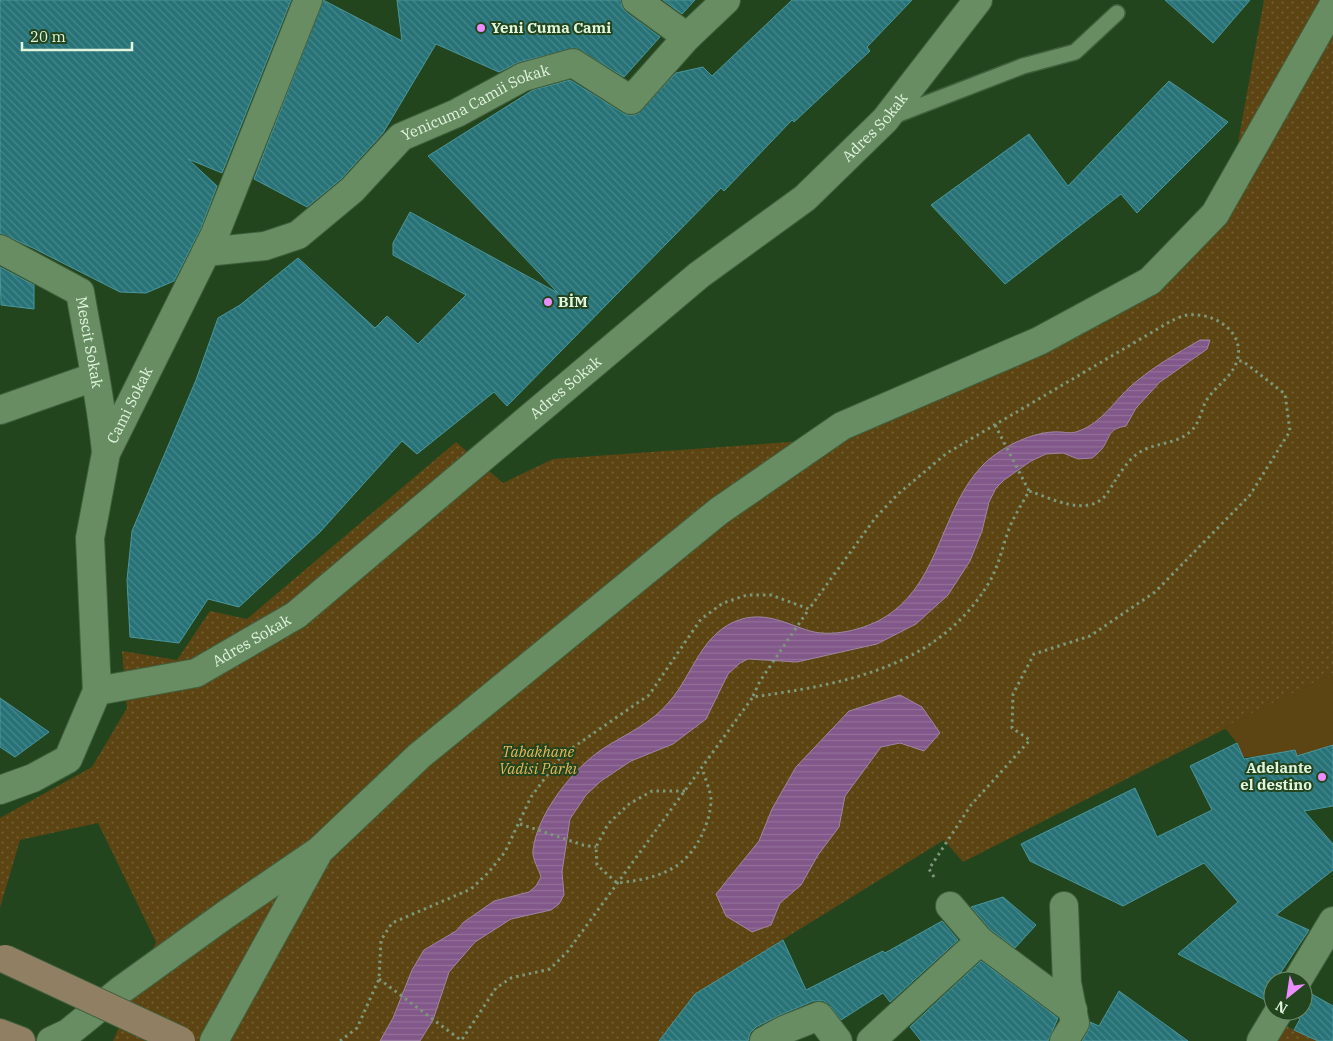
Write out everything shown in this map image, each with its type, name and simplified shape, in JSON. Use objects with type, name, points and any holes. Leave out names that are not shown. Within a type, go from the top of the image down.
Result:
[{"type":"main road","points":[[2,957],[181,1041]]},
{"type":"main road","points":[[0,1033],[21,1041]]},
{"type":"street","name":"Cami Sokak","points":[[0,790],[33,778],[68,760],[98,691],[90,538],[106,453],[206,252],[308,0]]},
{"type":"street","points":[[636,0],[687,38],[726,0]]},
{"type":"street","name":"Adres Sokak","points":[[98,691],[196,672],[296,615],[699,275],[805,198],[885,120],[978,0]]},
{"type":"street","points":[[51,1041],[68,1033],[121,990],[320,850],[419,756],[719,511],[842,426],[1038,342],[1150,281],[1215,214],[1333,6]]},
{"type":"street","name":"Yenicuma Camii Sokak","points":[[206,252],[264,246],[298,235],[352,190],[401,137],[457,113],[522,77],[573,63],[631,100],[687,38]]},
{"type":"street","name":"Mescit Sokak","points":[[0,249],[80,292],[94,377],[103,415],[106,453]]},
{"type":"street","points":[[0,410],[94,377]]},
{"type":"street","points":[[214,1041],[320,850]]},
{"type":"street","points":[[950,906],[980,941],[1073,1010]]},
{"type":"street","points":[[1064,906],[1067,983],[1075,1023],[1064,1041]]},
{"type":"street","points":[[1303,971],[1333,921]]},
{"type":"street","points":[[887,1036],[980,941]]},
{"type":"street","points":[[764,1041],[784,1030],[819,1016],[838,1041]]},
{"type":"street","points":[[1261,1041],[1273,1021]]},
{"type":"lane","points":[[885,120],[1023,66],[1075,52],[1117,13]]},
{"type":"path","points":[[379,979],[462,1041],[496,988],[511,978],[550,969],[568,951],[753,697],[760,681],[809,609],[876,517],[898,494],[947,453],[994,425],[1171,321],[1187,315],[1207,316],[1223,322],[1233,332],[1238,346],[1237,360],[1232,372],[1206,401],[1192,430],[1180,439],[1141,451],[1127,463],[1103,498],[1093,504],[1078,506],[1030,491],[994,425]]},
{"type":"path","points":[[950,906],[929,869],[971,805],[1030,740],[1012,728],[1013,694],[1034,654],[1090,636],[1155,592],[1250,495],[1290,431],[1285,394],[1244,362],[1237,360]]},
{"type":"path","points":[[753,697],[834,684],[906,659],[931,645],[951,628],[989,582],[998,564],[1011,524],[1030,491]]},
{"type":"path","points":[[340,1041],[357,1028],[379,979],[380,940],[392,923],[471,889],[488,873],[505,852],[520,824],[531,797],[562,755],[649,695],[701,619],[724,603],[747,595],[771,595],[809,609]]},
{"type":"path","points":[[686,791],[652,792],[629,804],[608,824],[596,846],[596,865],[617,883],[640,881],[674,868],[698,843],[709,820],[711,797],[702,769]]},
{"type":"path","points":[[520,824],[583,844],[596,846]]},
{"type":"green space","name":"Tabakhane Vadisi Parkı","points":[[1264,0],[1333,0],[1333,674],[963,862],[944,840],[695,994],[660,1041],[113,1041],[156,942],[98,823],[20,840],[0,908],[0,818],[92,767],[127,708],[122,651],[177,660],[210,611],[247,619],[456,442],[503,483],[553,459],[848,438],[1041,352],[1224,219]]},
{"type":"green space","points":[[1333,673],[1333,745],[1297,756],[1295,750],[1243,757],[1237,743],[1224,727]]},
{"type":"green space","points":[[1273,1021],[1276,1021],[1317,1041],[1261,1041]]},
{"type":"shaded area","points":[[1200,340],[1210,340],[1207,349],[1160,382],[1136,408],[1126,426],[1113,430],[1103,448],[1092,458],[1078,459],[1063,453],[1046,454],[1031,461],[996,488],[989,502],[982,531],[970,561],[948,595],[916,624],[877,644],[797,662],[748,659],[740,663],[728,674],[706,719],[673,744],[631,761],[601,781],[586,795],[570,819],[562,872],[564,895],[559,904],[551,910],[511,919],[475,942],[449,972],[433,1020],[420,1041],[380,1041],[393,1018],[412,970],[424,950],[456,931],[464,922],[494,901],[529,892],[536,886],[541,877],[533,854],[536,836],[549,807],[569,779],[592,756],[655,716],[678,691],[707,643],[717,633],[728,625],[751,617],[768,618],[820,633],[852,630],[883,618],[907,598],[920,581],[931,562],[958,502],[982,466],[1005,448],[1034,435],[1056,432],[1073,433],[1086,428],[1102,416],[1144,375]]},
{"type":"shaded area","points":[[900,695],[922,707],[940,733],[924,751],[900,743],[881,747],[845,796],[839,827],[818,855],[801,885],[780,903],[771,925],[752,932],[726,916],[716,894],[759,841],[772,809],[796,767],[849,711]]},
{"type":"building","points":[[0,0],[291,0],[222,173],[188,159],[217,186],[201,228],[174,281],[146,293],[120,292],[0,233]]},
{"type":"building","points":[[323,0],[402,41],[397,0],[621,0],[622,7],[627,13],[660,37],[624,77],[576,48],[519,62],[499,72],[436,44],[383,133],[341,179],[307,207],[254,179]]},
{"type":"building","points":[[663,0],[695,0],[682,14]]},
{"type":"building","points":[[792,0],[912,0],[867,47],[870,51],[794,122],[792,120],[724,191],[721,188],[507,406],[494,392],[417,454],[402,441],[320,532],[239,607],[208,599],[179,643],[130,637],[127,580],[132,531],[196,380],[218,318],[240,305],[298,258],[375,328],[387,316],[418,344],[466,295],[393,255],[393,243],[410,212],[558,293],[428,156],[533,90],[570,80],[623,113],[630,116],[637,114],[676,73],[703,67],[712,76]]},
{"type":"building","points":[[1165,0],[1250,0],[1213,43]]},
{"type":"building","points":[[1169,81],[1228,122],[1137,213],[1121,194],[1005,284],[931,205],[1029,134],[1068,186]]},
{"type":"building","points":[[0,267],[34,285],[34,309],[1,305]]},
{"type":"building","points":[[0,698],[49,732],[15,757],[0,747]]},
{"type":"building","points":[[1237,743],[1244,759],[1295,750],[1297,756],[1333,745],[1333,806],[1304,811],[1333,844],[1333,870],[1276,915],[1309,930],[1282,971],[1263,971],[1263,999],[1178,954],[1238,902],[1204,863],[1123,906],[1030,861],[1021,844],[1135,788],[1157,837],[1212,810],[1190,766]]},
{"type":"building","points":[[1003,897],[1036,925],[1015,948],[991,930],[971,907]]},
{"type":"building","points":[[942,921],[958,940],[890,1002],[883,993],[841,1020],[824,1001],[813,1001],[756,1027],[750,1033],[748,1041],[659,1041],[695,994],[783,940],[806,990],[883,951],[885,953]]},
{"type":"building","points":[[981,961],[1058,1018],[1048,1041],[921,1041],[910,1027]]},
{"type":"building","points":[[1119,991],[1188,1041],[1082,1041],[1088,1031],[1090,1022],[1099,1026]]},
{"type":"building","points":[[1313,995],[1333,1006],[1333,1041],[1318,1041],[1294,1030],[1299,1021],[1313,1021]]},
{"type":"place","name":"Yeni Cuma Cami","points":[[481,28]]},
{"type":"place","name":"BİM","points":[[548,302]]},
{"type":"place","name":"Adelante el destino","points":[[1322,777]]}]
